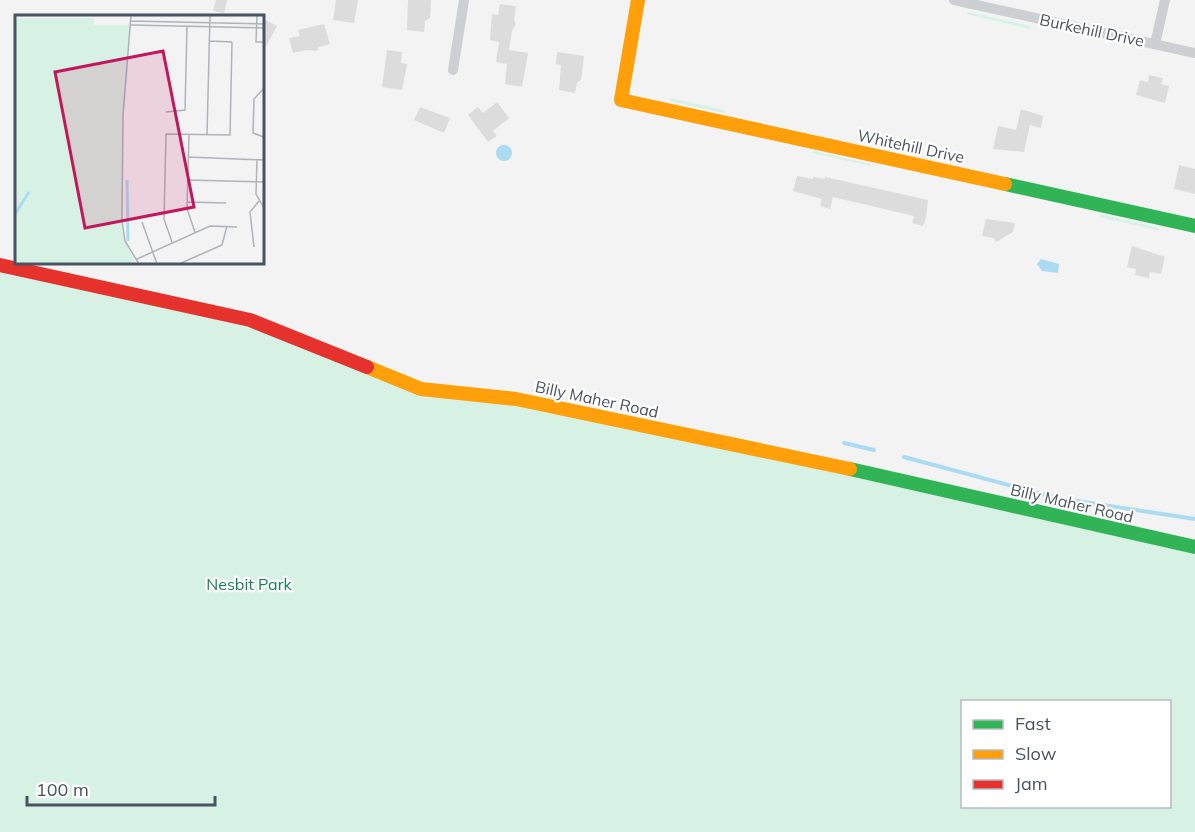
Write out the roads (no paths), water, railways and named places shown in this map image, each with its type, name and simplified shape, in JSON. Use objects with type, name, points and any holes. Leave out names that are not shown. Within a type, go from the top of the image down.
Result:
[{"type":"main road","name":"Whitehill Drive","points":[[638,0],[621,100],[1195,226]]},
{"type":"main road","name":"Billy Maher Road","points":[[0,265],[250,320],[421,388],[516,399],[882,476],[1195,547]]},
{"type":"street","points":[[453,70],[464,0]]},
{"type":"street","name":"Burkehill Drive","points":[[954,0],[989,4],[1195,53]]},
{"type":"street","points":[[1155,44],[1165,0]]},
{"type":"water","points":[[504,145],[512,153],[504,161],[496,153]]},
{"type":"water","points":[[1041,259],[1059,264],[1058,273],[1042,271],[1037,264]]},
{"type":"waterway","points":[[844,443],[874,450]]},
{"type":"waterway","points":[[904,457],[1057,498],[1195,519]]},
{"type":"park label","name":"Nesbit Park","points":[[249,584]]}]
